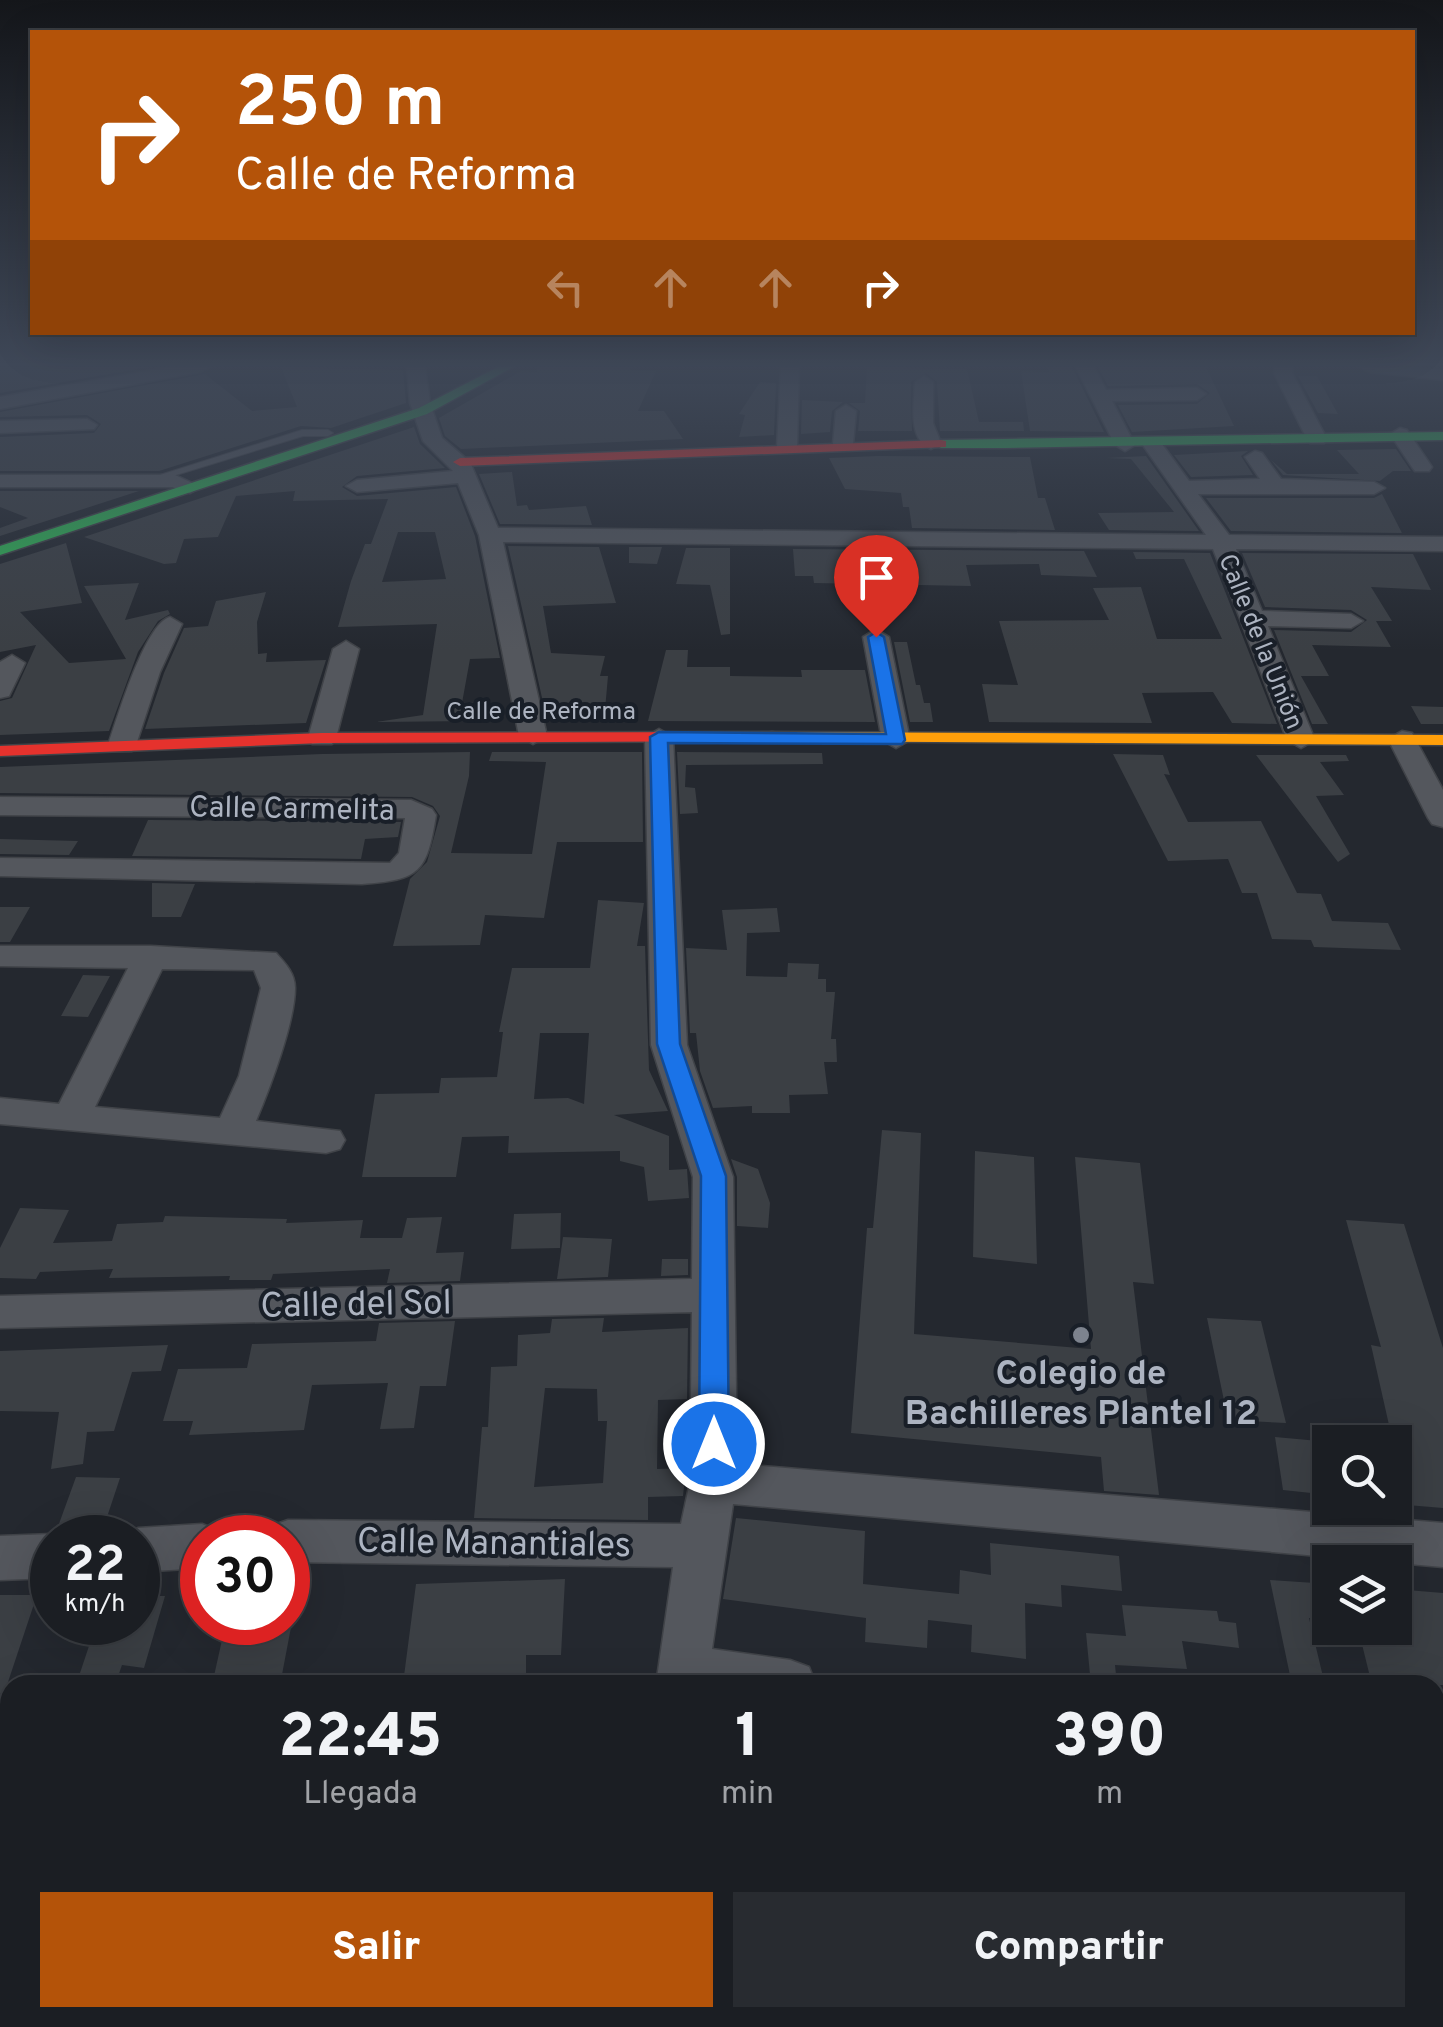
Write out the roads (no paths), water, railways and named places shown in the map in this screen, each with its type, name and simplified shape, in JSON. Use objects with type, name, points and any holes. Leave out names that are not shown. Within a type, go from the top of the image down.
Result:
[{"type":"street","points":[[0,552],[246,462]]},
{"type":"street","points":[[0,540],[251,462]]},
{"type":"street","points":[[454,462],[462,469],[490,535],[532,736]]},
{"type":"street","points":[[357,486],[462,469],[571,462]]},
{"type":"street","name":"Calle de la Unión","points":[[1165,462],[1222,542],[1302,740]]},
{"type":"street","points":[[1258,462],[1275,486]]},
{"type":"street","points":[[1419,462],[1422,466]]},
{"type":"street","points":[[0,481],[182,484]]},
{"type":"street","points":[[1184,488],[1374,488]]},
{"type":"street","points":[[490,535],[1443,544]]},
{"type":"street","points":[[1255,618],[1352,621]]},
{"type":"street","points":[[122,745],[147,672],[170,624]]},
{"type":"street","points":[[876,637],[896,740]]},
{"type":"street","points":[[322,738],[346,649]]},
{"type":"street","points":[[0,690],[12,664]]},
{"type":"street","name":"Calle de Reforma","points":[[0,751],[322,738],[532,736],[1443,740]]},
{"type":"street","points":[[659,737],[669,1044],[714,1176],[714,1482],[700,1546],[684,1675]]},
{"type":"street","points":[[1402,739],[1443,818]]},
{"type":"street","name":"Calle Carmelita","points":[[0,806],[400,809],[421,815],[414,855],[399,872],[362,876],[0,867]]},
{"type":"street","points":[[0,956],[264,960],[275,973],[278,988],[257,1076],[232,1133]]},
{"type":"street","points":[[73,1114],[151,956]]},
{"type":"street","points":[[0,1111],[73,1114],[326,1140]]},
{"type":"street","name":"Calle del Sol","points":[[0,1312],[713,1295]]},
{"type":"street","points":[[714,1482],[1443,1545]]},
{"type":"street","name":"Calle Manantiales","points":[[310,1541],[700,1546]]},
{"type":"street","points":[[0,1558],[30,1557]]},
{"type":"lane","points":[[146,481],[209,462]]},
{"type":"place","name":"Colegio de Bachilleres Plantel 12","points":[[1081,1335]]}]
